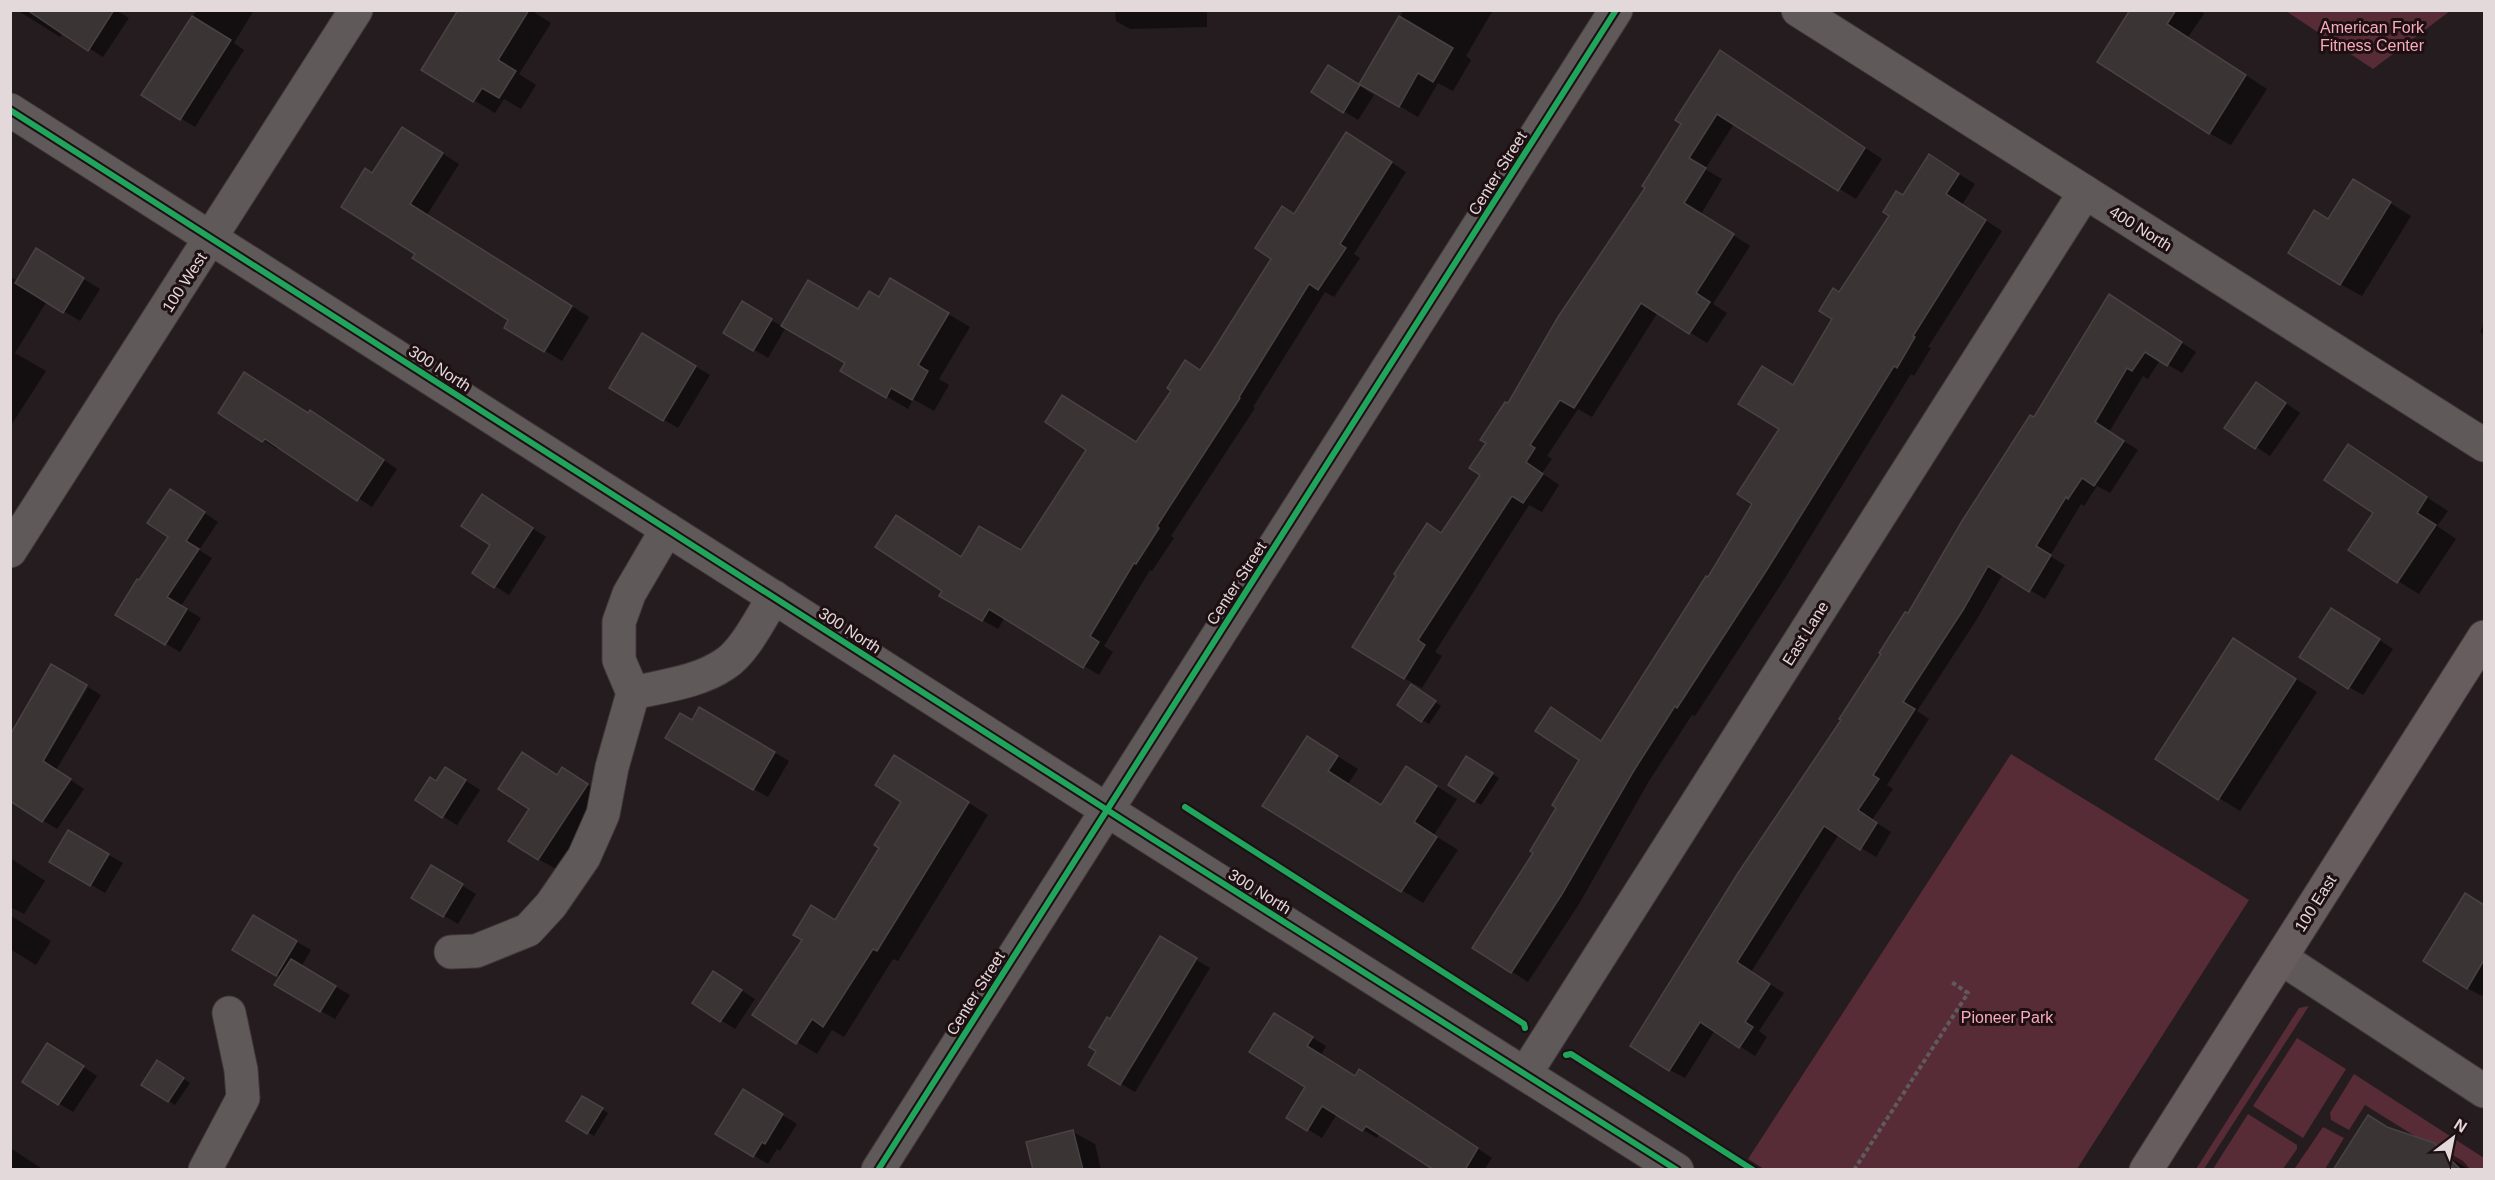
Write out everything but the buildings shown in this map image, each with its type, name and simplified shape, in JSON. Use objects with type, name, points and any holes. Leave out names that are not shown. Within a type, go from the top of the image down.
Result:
[{"type":"main road","name":"100 East","points":[[2146,1170],[2484,637]]},
{"type":"street","name":"100 West","points":[[10,551],[212,239],[356,10]]},
{"type":"street","name":"Center Street","points":[[878,1170],[1616,10]]},
{"type":"street","name":"400 North","points":[[1798,10],[2484,445]]},
{"type":"street","name":"300 North","points":[[10,110],[1107,810],[1677,1170]]},
{"type":"street","name":"East Lane","points":[[1525,1074],[2085,192]]},
{"type":"street","points":[[451,952],[476,951],[528,930],[551,905],[584,857],[603,813],[612,767],[633,693],[619,660],[619,621],[629,594],[667,529]]},
{"type":"street","points":[[633,693],[701,676],[726,664],[745,642],[774,597]]},
{"type":"street","points":[[2281,958],[2484,1091]]},
{"type":"street","points":[[205,1170],[243,1098],[241,1070],[229,1013]]},
{"type":"path","points":[[1854,1170],[1968,993],[1950,981]]},
{"type":"green space","name":"American Fork Fitness Center","points":[[2286,11],[2450,11],[2373,69]]},
{"type":"green space","name":"Pioneer Park","points":[[2011,754],[2249,900],[2077,1169],[1764,1169],[1748,1159]]},
{"type":"green space","points":[[2309,1006],[2204,1169],[2196,1169],[2299,1008]]},
{"type":"green space","points":[[2297,1038],[2346,1069],[2303,1138],[2253,1106]]},
{"type":"green space","points":[[2354,1074],[2484,1158],[2484,1169],[2468,1169],[2365,1105],[2349,1130],[2331,1120],[2330,1113]]},
{"type":"green space","points":[[2248,1114],[2297,1145],[2297,1149],[2283,1169],[2213,1169]]},
{"type":"green space","points":[[2323,1127],[2344,1138],[2325,1169],[2295,1168]]},
{"type":"cycle path","points":[[878,1170],[1616,10]]},
{"type":"cycle path","points":[[10,110],[1151,838],[1677,1170]]},
{"type":"cycle path","points":[[1185,807],[1524,1024],[1525,1028]]},
{"type":"cycle path","points":[[1566,1055],[1571,1054],[1753,1170]]}]
